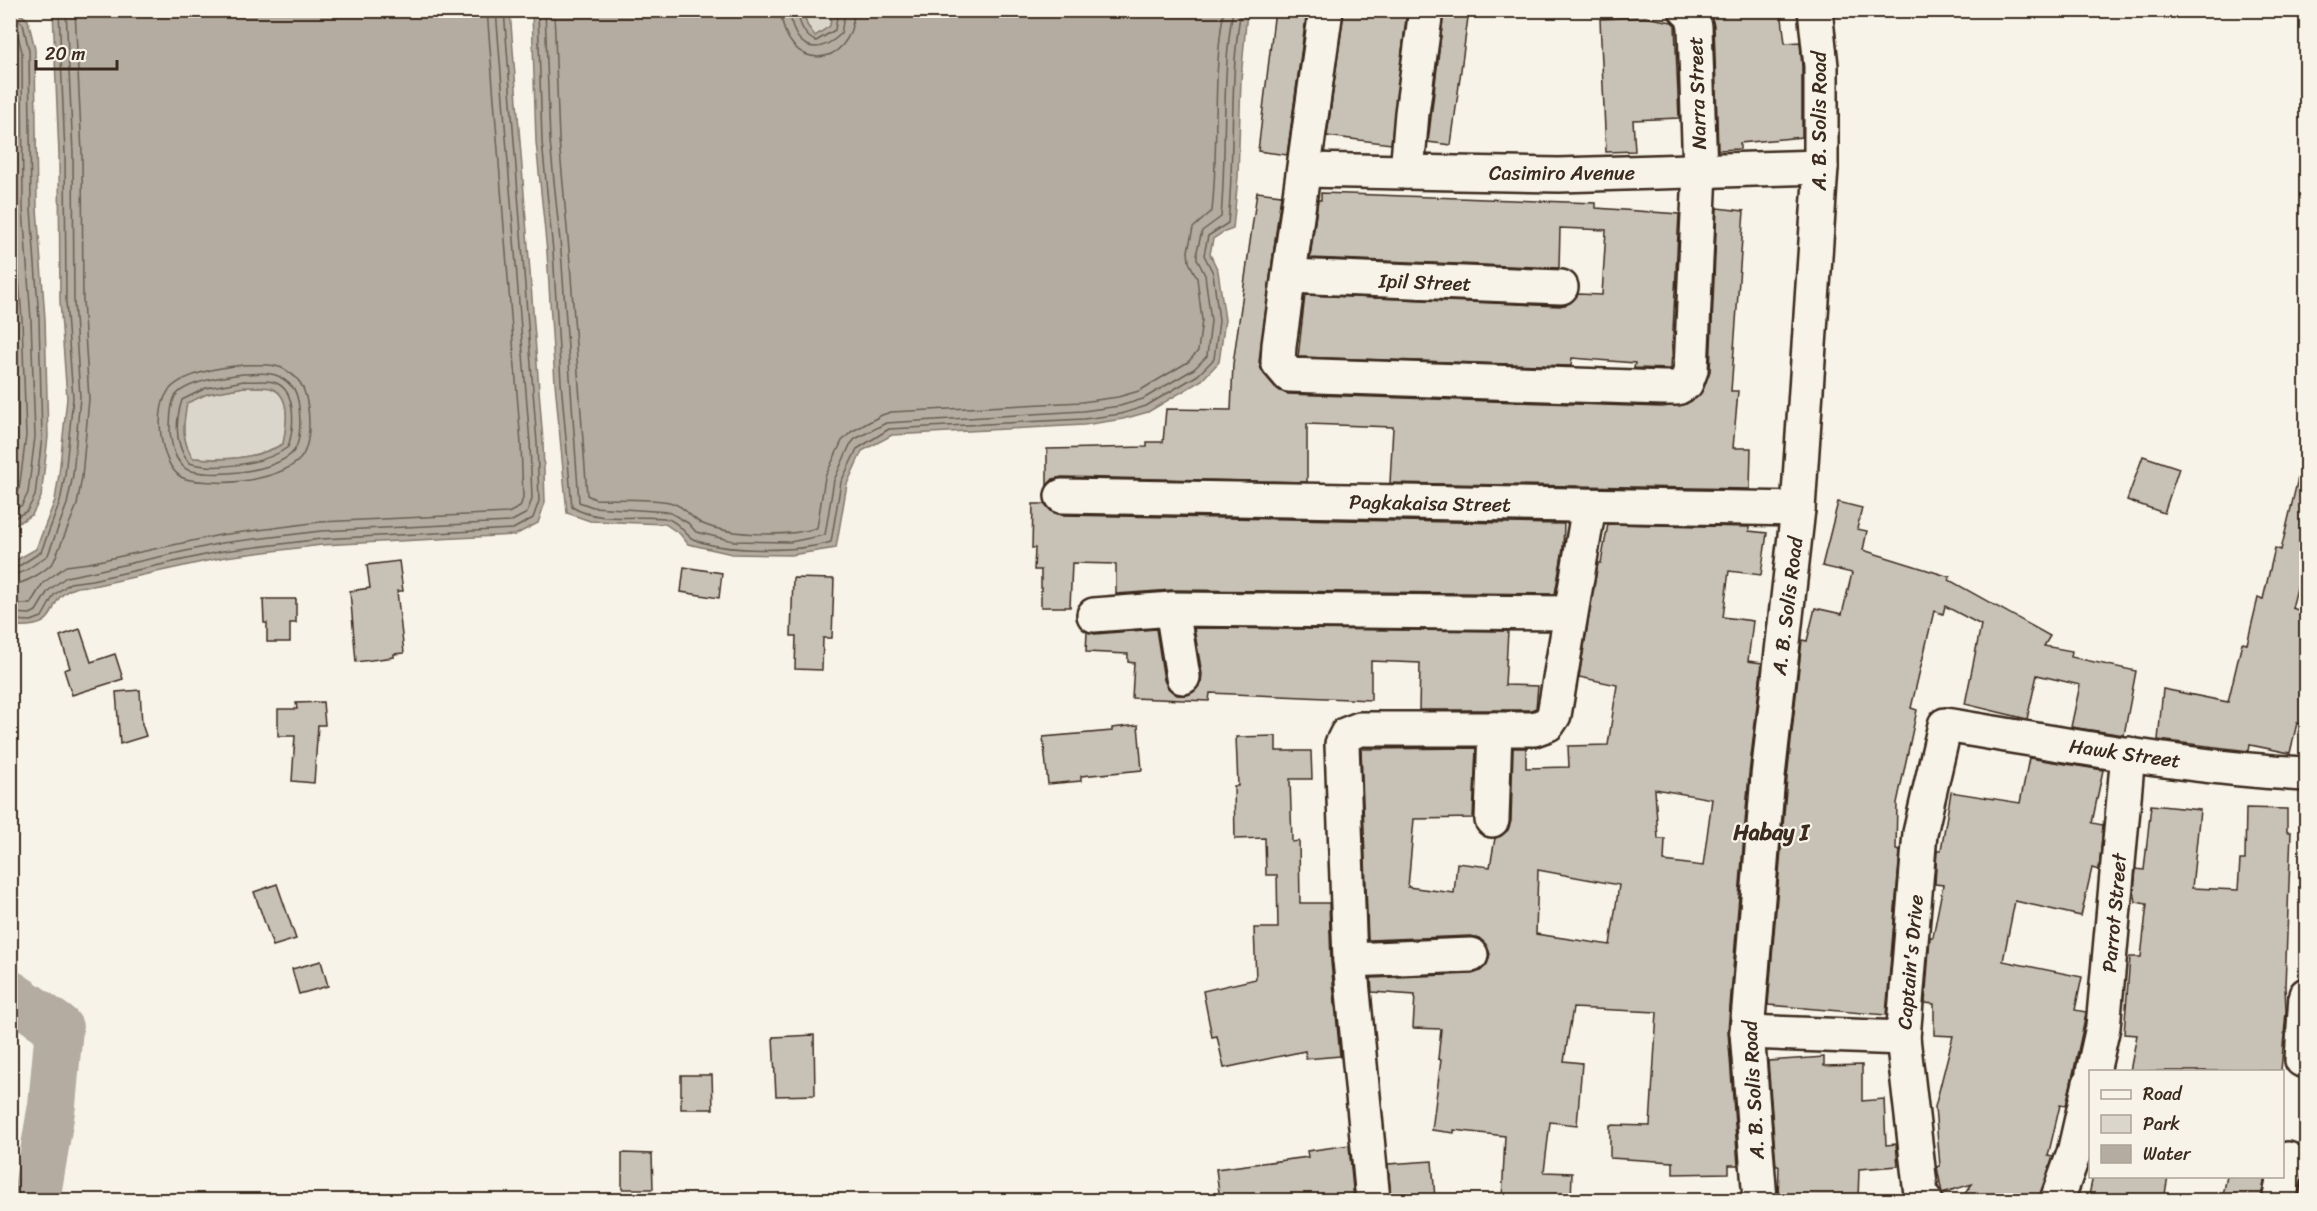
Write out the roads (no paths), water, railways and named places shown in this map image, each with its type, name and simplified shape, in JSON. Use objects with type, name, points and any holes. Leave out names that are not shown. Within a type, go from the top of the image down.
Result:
[{"type":"street","points":[[1289,276],[1326,10]]},
{"type":"street","points":[[1407,172],[1426,10]]},
{"type":"street","name":"A. B. Solis Road","points":[[1760,1200],[1747,1032],[1767,776],[1798,509],[1821,167],[1821,66],[1815,10]]},
{"type":"street","name":"Narra Street","points":[[1289,276],[1278,362],[1289,375],[1677,388],[1686,383],[1691,370],[1700,171],[1695,27],[1689,13]]},
{"type":"street","name":"Casimiro Avenue","points":[[1304,170],[1559,175],[1821,167]]},
{"type":"street","name":"Ipil Street","points":[[1289,276],[1561,287]]},
{"type":"street","name":"Pagkakaisa Street","points":[[1062,496],[1798,509]]},
{"type":"street","points":[[1373,1200],[1350,960],[1342,744],[1347,734],[1360,729],[1534,729],[1548,724],[1554,715],[1588,506]]},
{"type":"street","points":[[1094,615],[1172,609],[1570,613]]},
{"type":"street","points":[[1172,609],[1183,677]]},
{"type":"street","name":"Hawk Street","points":[[1945,725],[2128,754],[2271,772],[2307,774]]},
{"type":"street","name":"Captain's Drive","points":[[1925,1200],[1921,1194],[1904,1038],[1920,833],[1945,725]]},
{"type":"street","points":[[1492,820],[1495,729]]},
{"type":"street","name":"Parrot Street","points":[[2093,1070],[2103,1027],[2128,754]]},
{"type":"street","points":[[1350,960],[1472,955]]},
{"type":"street","points":[[2302,1060],[2307,995]]},
{"type":"street","points":[[1747,1032],[1904,1038]]},
{"type":"street","points":[[2057,1200],[2074,1153],[2089,1091]]},
{"type":"street","points":[[2284,1177],[2288,1159]]},
{"type":"street","points":[[2279,1200],[2284,1178]]},
{"type":"water","points":[[10,11],[17,11],[28,20],[35,49],[37,208],[45,319],[48,437],[41,497],[32,515],[13,526],[10,526]]},
{"type":"water","points":[[53,11],[510,11],[543,442],[545,502],[538,523],[515,535],[322,545],[225,557],[93,586],[76,587],[58,600],[47,619],[40,624],[11,626],[11,563],[36,549],[55,500],[67,398],[60,301],[59,154]],"holes":[[[244,387],[270,388],[279,393],[286,413],[283,444],[262,453],[240,458],[193,458],[186,445],[184,432],[187,403],[207,394]]]},
{"type":"water","points":[[532,11],[803,11],[807,25],[815,36],[830,26],[832,11],[1247,11],[1233,229],[1213,239],[1210,254],[1218,271],[1225,320],[1219,362],[1202,380],[1148,412],[1123,419],[1084,425],[892,435],[862,451],[847,484],[836,548],[791,555],[732,554],[688,544],[680,534],[665,524],[590,521],[567,513],[555,383],[547,252],[536,142]]},
{"type":"waterway","points":[[10,994],[59,1028],[52,1105],[36,1200]]},
{"type":"district","name":"Habay I","points":[[1771,832]]}]
